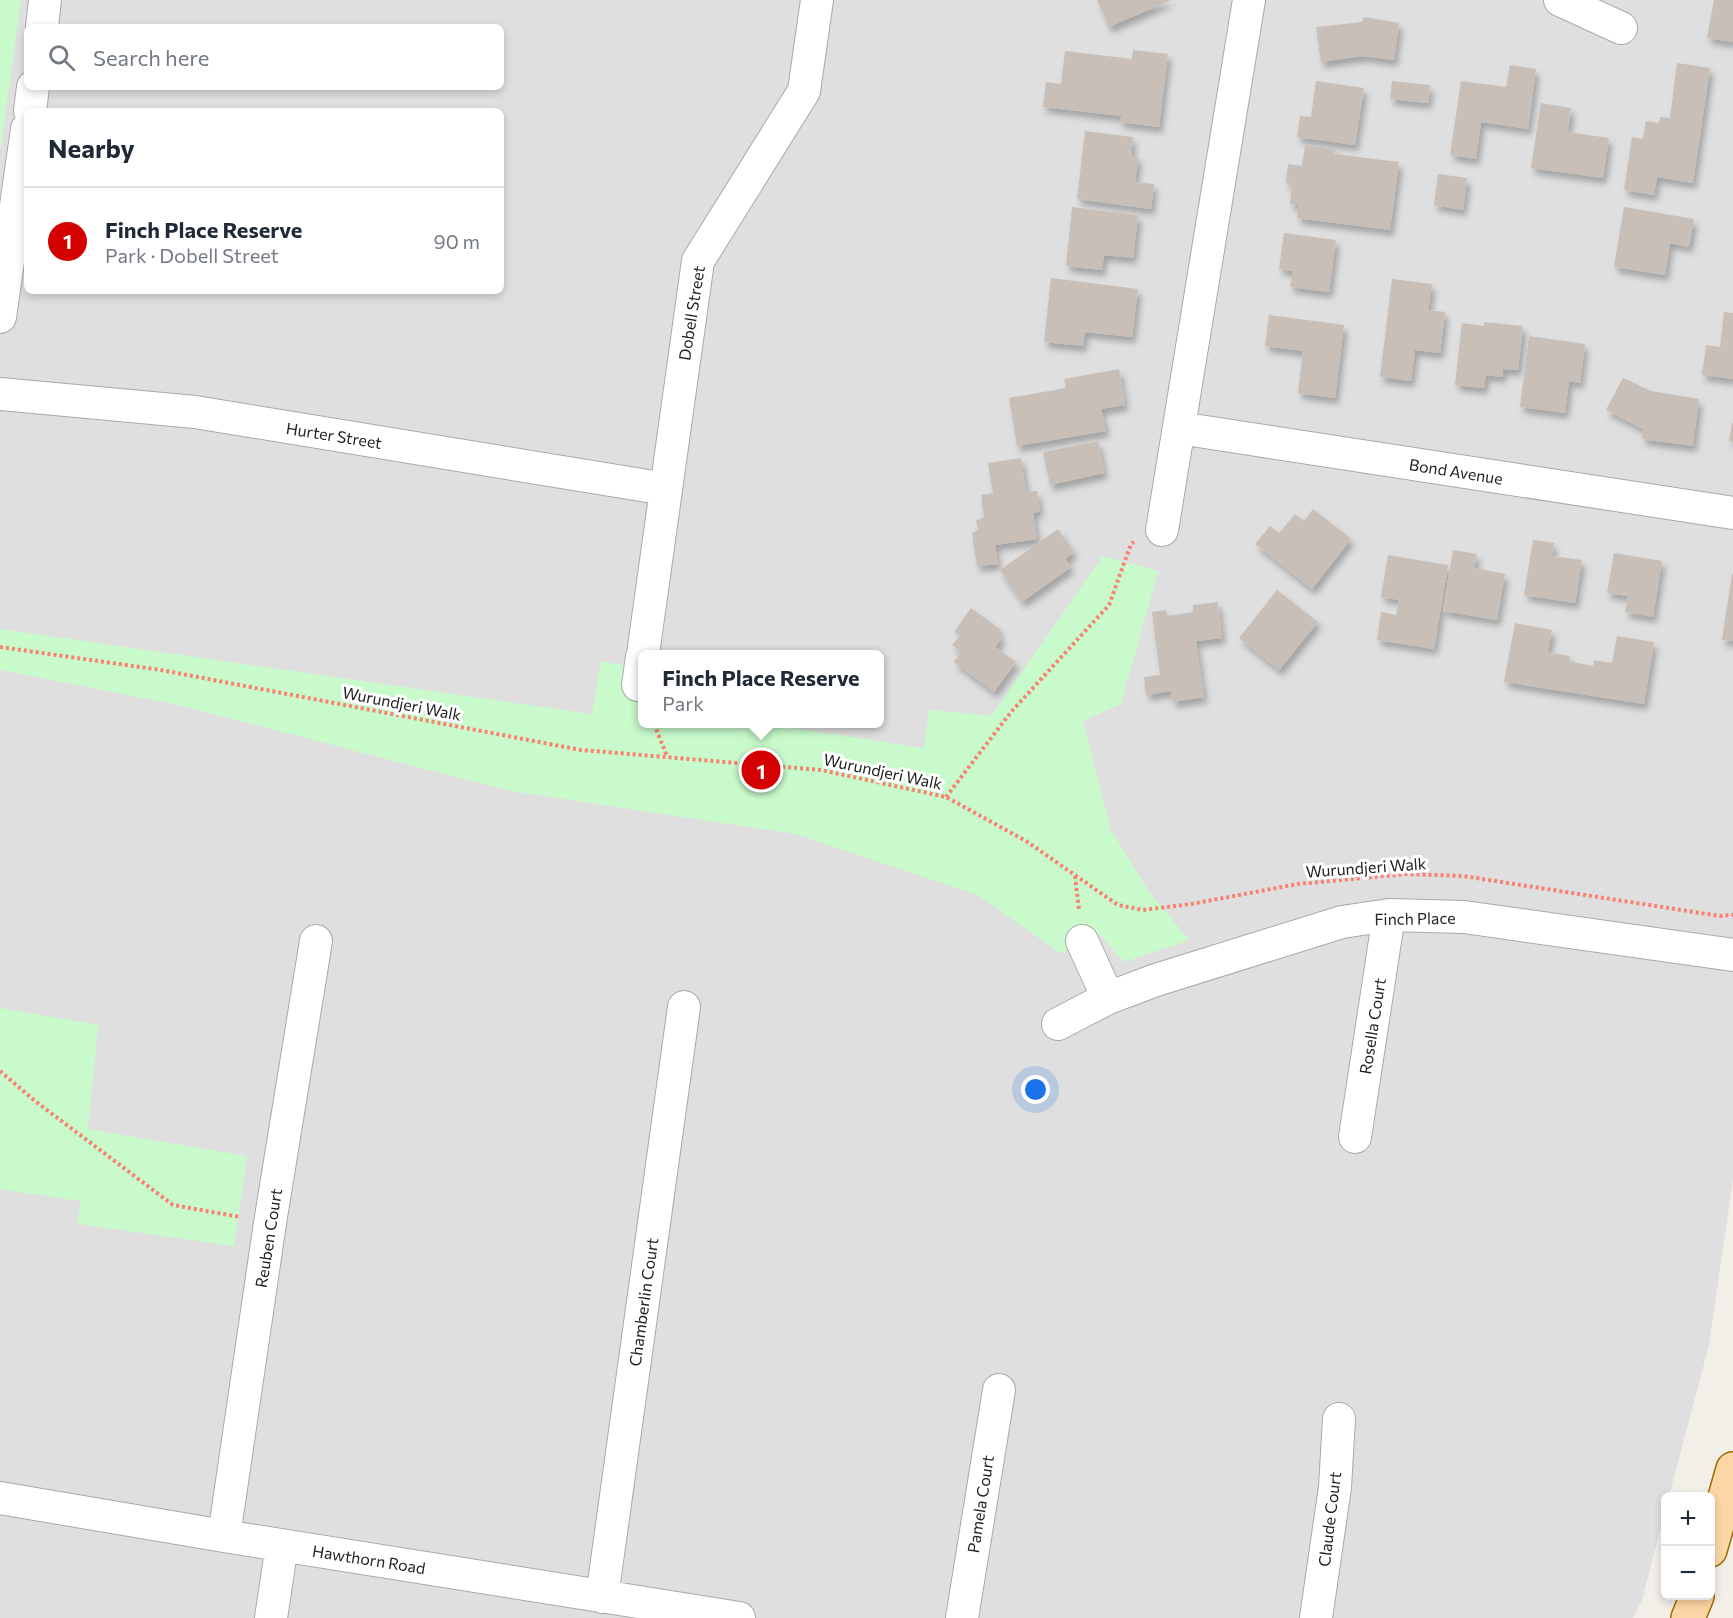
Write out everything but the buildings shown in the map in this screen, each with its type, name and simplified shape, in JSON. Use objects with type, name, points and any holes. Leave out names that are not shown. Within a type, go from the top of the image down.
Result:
[{"type":"main road","points":[[1711,1546],[1733,1469]]},
{"type":"main road","points":[[1688,1618],[1695,1600]]},
{"type":"street","points":[[42,24],[45,0]]},
{"type":"street","name":"Dobell Street","points":[[643,650],[698,261],[804,92],[817,0]]},
{"type":"street","points":[[1162,530],[1249,0]]},
{"type":"street","points":[[1560,0],[1621,28]]},
{"type":"street","points":[[30,108],[33,90]]},
{"type":"street","points":[[0,317],[24,150]]},
{"type":"street","name":"Hurter Street","points":[[0,394],[195,412],[666,489]]},
{"type":"street","name":"Bond Avenue","points":[[1179,428],[1733,513]]},
{"type":"street","name":"Finch Place","points":[[1058,1024],[1108,998],[1156,980],[1342,922],[1389,915],[1464,917],[1733,955]]},
{"type":"street","name":"Rosella Court","points":[[1355,1137],[1389,915]]},
{"type":"street","name":"Reuben Court","points":[[224,1536],[270,1223],[316,940]]},
{"type":"street","points":[[1082,940],[1108,998]]},
{"type":"street","name":"Chamberlin Court","points":[[602,1597],[684,1007]]},
{"type":"street","name":"Pamela Court","points":[[962,1618],[999,1390]]},
{"type":"street","name":"Claude Court","points":[[1316,1618],[1335,1487],[1340,1419]]},
{"type":"street","name":"Hawthorn Road","points":[[0,1498],[739,1618]]},
{"type":"street","points":[[271,1618],[282,1545]]},
{"type":"path","points":[[946,797],[1011,712],[1110,605],[1131,544],[1162,530]]},
{"type":"path","name":"Wurundjeri Walk","points":[[0,647],[161,670],[581,750],[821,770],[946,797],[1026,841],[1118,905],[1143,910],[1191,904],[1298,884],[1406,874],[1463,876],[1720,916],[1733,915]]},
{"type":"path","points":[[656,728],[667,756]]},
{"type":"path","points":[[0,1071],[35,1101],[172,1205],[270,1223]]},
{"type":"shaded area","points":[[0,0],[1733,0],[1733,1180],[1709,1345],[1670,1492],[1661,1492],[1661,1526],[1642,1600],[1633,1618],[0,1618]]},
{"type":"green space","points":[[0,0],[21,0],[0,153]]},
{"type":"green space","points":[[1103,556],[1158,571],[1121,704],[1083,721],[1111,830],[1150,893],[1189,940],[1124,962],[1100,935],[1060,953],[978,895],[796,834],[511,791],[174,704],[0,670],[0,629],[592,714],[601,661],[638,668],[638,728],[793,728],[924,748],[929,710],[991,716]]},
{"type":"green space","points":[[0,1008],[98,1025],[88,1129],[247,1156],[234,1246],[78,1224],[80,1201],[0,1189]]},
{"type":"place","name":"Finch Place Reserve","points":[[761,770]]}]
